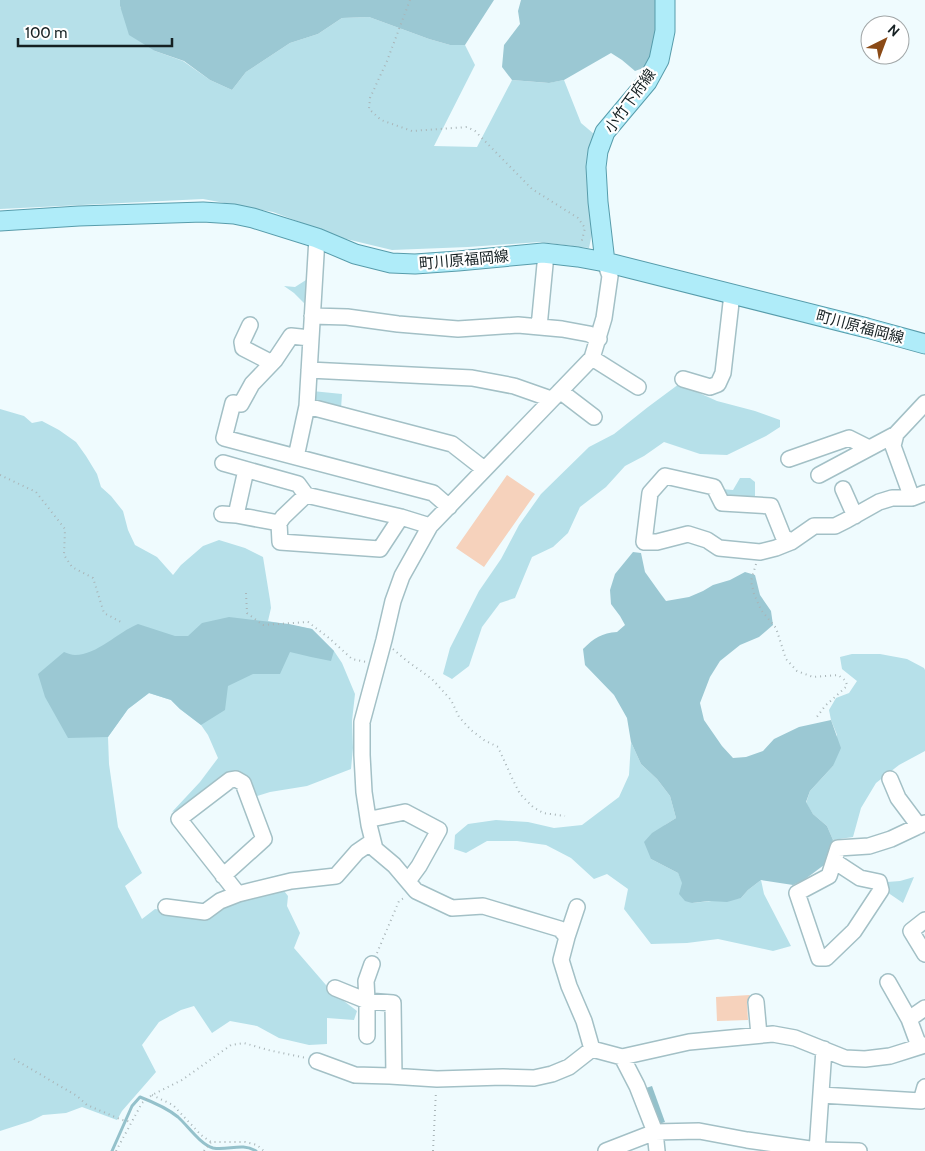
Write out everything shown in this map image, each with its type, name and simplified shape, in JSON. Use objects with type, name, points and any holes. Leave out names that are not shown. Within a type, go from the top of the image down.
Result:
[{"type":"main road","name":"小竹下府線","points":[[605,262],[598,202],[596,166],[598,150],[605,132],[647,82],[659,60],[665,31],[665,0]]},
{"type":"main road","name":"町川原福岡線","points":[[0,221],[202,212],[234,214],[253,218],[317,238],[355,254],[391,263],[458,262],[503,256],[546,254],[578,257],[605,262],[925,344]]},
{"type":"street","points":[[296,457],[307,406],[317,238]]},
{"type":"street","points":[[539,327],[546,254]]},
{"type":"street","points":[[567,937],[560,929],[483,906],[452,908],[412,886],[394,865],[375,849],[364,792],[362,722],[393,601],[402,576],[430,526],[592,358],[604,318],[610,276],[605,262]]},
{"type":"street","points":[[683,379],[710,387],[718,384],[723,373],[732,294]]},
{"type":"street","points":[[312,316],[348,317],[398,324],[458,329],[518,325],[562,329],[589,334],[599,339]]},
{"type":"street","points":[[250,325],[242,342],[243,348],[272,363]]},
{"type":"street","points":[[310,338],[291,336],[272,363],[252,384],[241,404],[233,403],[224,438],[433,493],[449,507]]},
{"type":"street","points":[[592,358],[638,387]]},
{"type":"street","points":[[309,370],[472,378],[556,395],[594,418]]},
{"type":"street","points":[[819,474],[896,434],[925,403]]},
{"type":"street","points":[[307,406],[452,444],[484,470]]},
{"type":"street","points":[[791,542],[783,536],[771,506],[722,503],[714,487],[665,476],[650,493],[644,542],[657,542],[688,534],[707,540],[719,548],[760,552],[791,542],[814,526],[835,526],[879,502],[892,498],[918,495],[893,446],[896,434]]},
{"type":"street","points":[[789,458],[849,438],[869,448]]},
{"type":"street","points":[[223,463],[298,484],[306,495],[401,517],[430,526]]},
{"type":"street","points":[[246,470],[229,514],[280,523]]},
{"type":"street","points":[[842,489],[855,516]]},
{"type":"street","points":[[306,495],[283,517],[280,523],[280,542],[380,549],[401,517]]},
{"type":"street","points":[[223,876],[264,839],[243,783],[236,779],[230,780],[179,819],[223,876],[238,894]]},
{"type":"street","points":[[834,862],[860,878],[879,882],[881,890],[854,931],[826,958],[819,958],[797,894],[829,876],[838,848],[869,846],[891,839],[922,824],[898,798],[890,779]]},
{"type":"street","points":[[368,818],[405,812],[439,830],[419,866],[412,886]]},
{"type":"street","points":[[166,907],[205,912],[220,901],[238,894],[291,881],[336,876],[357,852],[373,841]]},
{"type":"street","points":[[577,907],[561,960],[569,986],[584,1021],[592,1049]]},
{"type":"street","points":[[925,920],[911,931],[925,954]]},
{"type":"street","points":[[367,1036],[366,981],[372,964]]},
{"type":"street","points":[[592,1049],[622,1056],[689,1042],[773,1034],[795,1038],[845,1058],[866,1059],[890,1056],[922,1045],[888,982]]},
{"type":"street","points":[[335,988],[367,1001],[393,1003],[394,1076]]},
{"type":"street","points":[[756,1002],[759,1035]]},
{"type":"street","points":[[909,1019],[925,1008]]},
{"type":"street","points":[[817,1150],[824,1048]]},
{"type":"street","points":[[317,1061],[355,1075],[436,1079],[534,1078],[552,1074],[569,1067],[592,1049]]},
{"type":"street","points":[[622,1056],[637,1086],[655,1132],[658,1151]]},
{"type":"street","points":[[821,1095],[921,1101],[925,1087]]},
{"type":"street","points":[[606,1151],[655,1132],[699,1131],[745,1145],[860,1151]]},
{"type":"path","points":[[410,0],[370,98],[369,110],[381,120],[412,130],[467,127],[475,131],[532,189],[578,218],[585,228],[578,257]]},
{"type":"path","points":[[0,475],[36,492],[65,529],[64,555],[72,567],[93,578],[104,614],[121,622]]},
{"type":"path","points":[[760,552],[751,581],[754,594],[761,610],[776,628],[786,659],[797,671],[813,677],[838,675],[846,681],[848,686],[825,706],[816,718]]},
{"type":"path","points":[[246,593],[247,613],[263,625],[308,622],[352,659],[378,665]]},
{"type":"path","points":[[384,640],[407,661],[432,679],[451,700],[459,717],[471,730],[484,740],[498,747],[520,794],[533,807],[543,812],[565,816]]},
{"type":"path","points":[[372,964],[399,901],[412,886]]},
{"type":"path","points":[[116,1151],[142,1103],[152,1095],[182,1080],[231,1045],[244,1043],[317,1061]]},
{"type":"path","points":[[14,1059],[77,1096],[87,1105],[122,1120],[132,1122]]},
{"type":"path","points":[[433,1151],[436,1079]]},
{"type":"path","points":[[152,1095],[174,1106],[201,1135],[211,1142],[245,1142],[256,1145],[264,1151]]},
{"type":"path","points":[[204,1151],[211,1142]]},
{"type":"shaded area","points":[[0,0],[120,0],[120,7],[155,51],[183,61],[210,80],[232,90],[246,72],[290,43],[318,34],[342,18],[369,17],[429,39],[450,45],[465,45],[475,65],[434,146],[477,147],[512,80],[548,83],[564,80],[581,123],[594,134],[587,181],[594,224],[589,248],[540,242],[392,250],[342,238],[273,212],[203,199],[0,209]]},
{"type":"shaded area","points":[[120,0],[494,0],[465,45],[450,45],[429,39],[369,17],[342,18],[318,34],[290,43],[246,72],[232,90],[210,80],[184,61],[155,51],[129,35]]},
{"type":"shaded area","points":[[521,0],[659,0],[657,34],[646,67],[635,71],[611,53],[564,80],[549,83],[512,80],[502,67],[504,45],[520,24],[518,11]]},
{"type":"shaded area","points":[[306,280],[307,306],[284,286],[295,287]]},
{"type":"shaded area","points":[[679,384],[717,401],[780,420],[780,427],[727,455],[700,454],[664,442],[625,466],[606,487],[580,507],[568,533],[553,547],[532,557],[515,598],[500,603],[482,627],[469,666],[452,679],[443,674],[450,648],[479,591],[501,559],[519,525],[541,494],[589,447],[614,434]]},
{"type":"shaded area","points":[[312,391],[342,394],[341,409],[311,403]]},
{"type":"shaded area","points":[[0,409],[24,416],[32,423],[42,421],[76,442],[97,474],[101,487],[123,511],[128,530],[135,545],[157,557],[173,575],[181,565],[203,546],[219,540],[245,548],[263,557],[271,608],[268,621],[312,629],[334,651],[342,663],[355,694],[352,721],[353,748],[351,769],[307,786],[270,792],[254,797],[243,779],[172,812],[200,782],[218,758],[208,735],[201,725],[171,700],[149,693],[128,709],[108,737],[109,764],[118,827],[142,873],[125,886],[142,919],[155,909],[181,913],[281,887],[288,896],[287,906],[300,933],[294,948],[332,992],[357,1011],[354,1020],[327,1018],[327,1044],[309,1045],[279,1038],[257,1026],[230,1021],[212,1033],[194,1006],[181,1010],[159,1022],[142,1045],[156,1072],[122,1111],[117,1120],[82,1107],[66,1113],[43,1115],[0,1131]]},
{"type":"shaded area","points":[[740,478],[750,478],[755,482],[755,501],[728,501],[721,489],[733,490]]},
{"type":"shaded area","points":[[633,552],[641,553],[645,572],[666,601],[689,597],[745,572],[755,575],[760,595],[771,611],[773,625],[759,637],[740,645],[720,661],[710,677],[700,703],[704,720],[733,758],[746,757],[763,751],[774,739],[799,727],[831,720],[841,748],[833,766],[810,791],[806,802],[813,814],[827,826],[833,840],[824,865],[804,880],[793,885],[761,880],[741,898],[727,902],[709,901],[692,903],[685,901],[679,894],[682,883],[678,873],[651,859],[644,842],[652,833],[676,818],[670,796],[657,779],[641,764],[631,742],[627,718],[614,695],[585,665],[583,649],[598,637],[617,632],[625,625],[611,604],[610,590],[615,574]]},
{"type":"shaded area","points":[[229,617],[289,624],[312,629],[334,651],[331,661],[290,652],[280,674],[253,674],[228,686],[225,710],[201,725],[171,700],[149,693],[128,709],[108,737],[68,738],[45,697],[38,674],[64,652],[75,655],[91,651],[138,624],[175,636],[188,636],[202,623]]},
{"type":"shaded area","points":[[852,654],[880,654],[907,659],[924,668],[925,751],[899,765],[876,783],[861,808],[853,837],[833,840],[827,826],[813,814],[806,803],[810,791],[833,766],[837,735],[829,710],[836,698],[849,693],[857,681],[842,669],[840,657]]},
{"type":"shaded area","points":[[631,742],[641,764],[657,779],[670,796],[676,818],[665,825],[651,859],[678,873],[692,903],[741,898],[761,880],[764,894],[791,946],[773,951],[718,939],[687,943],[651,944],[624,909],[628,889],[607,874],[594,879],[571,858],[546,845],[517,841],[487,841],[466,853],[454,849],[455,835],[468,824],[496,820],[528,822],[554,828],[582,825],[619,797],[629,775]]},
{"type":"shaded area","points":[[914,877],[903,903],[884,890],[887,882]]},
{"type":"shaded area","points":[[652,1086],[665,1122],[656,1125],[643,1089]]},
{"type":"building","points":[[507,475],[535,494],[484,567],[456,548]]},
{"type":"building","points":[[750,995],[747,1002],[748,1020],[717,1021],[716,997]]},
{"type":"waterway","points":[[112,1151],[132,1106],[140,1097],[174,1114],[208,1146],[219,1149],[245,1147],[256,1151]]}]
